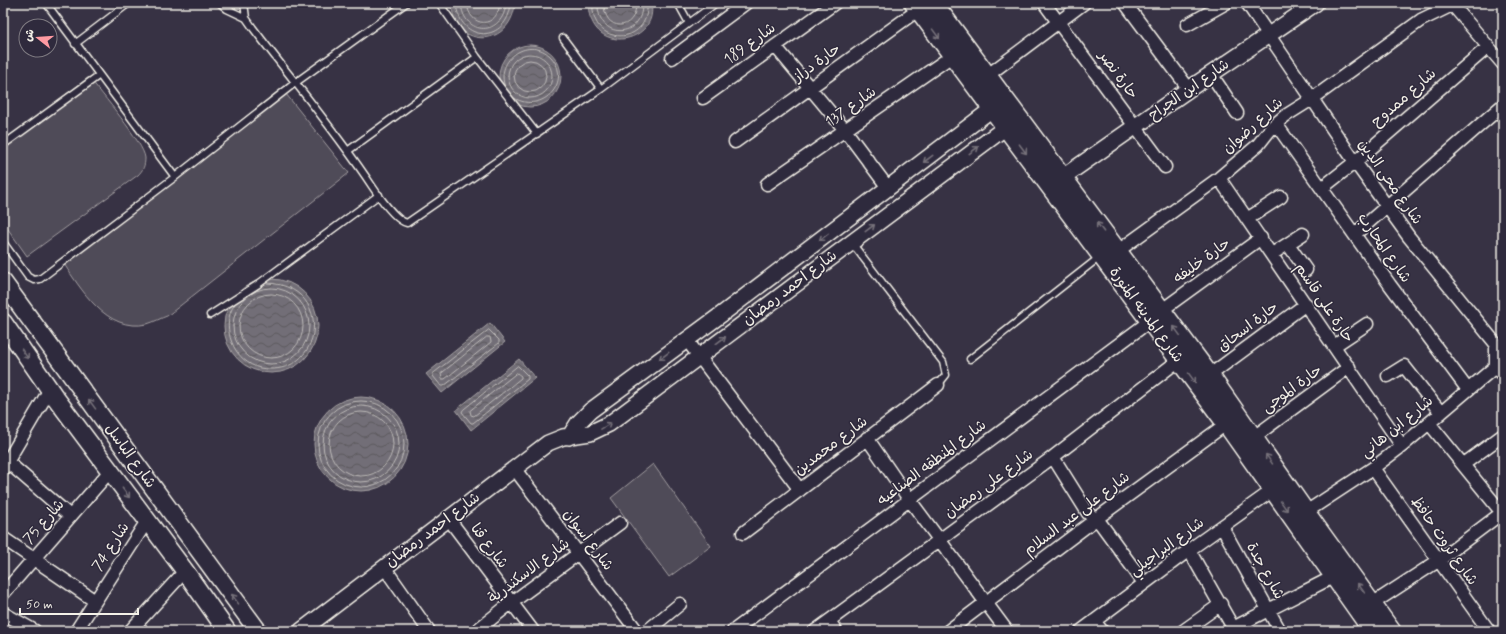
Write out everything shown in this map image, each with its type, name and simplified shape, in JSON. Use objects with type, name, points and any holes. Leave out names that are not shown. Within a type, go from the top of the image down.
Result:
[{"type":"main road","name":"شارع المدينه المنورة","points":[[934,3],[1063,177],[1110,253]]},
{"type":"main road","name":"شارع المدينه المنورة","points":[[916,6],[1006,127],[1110,253],[1156,315],[1210,375],[1392,631]]},
{"type":"main road","name":"شارع الباسل","points":[[3,282],[258,631]]},
{"type":"main road","name":"شارع المدينه المنورة","points":[[1156,315],[1179,360],[1372,631]]},
{"type":"main road","name":"شارع الباسل","points":[[4,326],[52,393],[185,571],[226,630]]},
{"type":"main road","points":[[52,393],[75,381]]},
{"type":"street","points":[[672,58],[746,3]]},
{"type":"street","name":"شارع 189","points":[[703,98],[835,3]]},
{"type":"street","name":"حارة نصر","points":[[1044,3],[1060,22],[1165,167]]},
{"type":"street","points":[[988,75],[1084,3]]},
{"type":"street","points":[[1125,3],[1189,89]]},
{"type":"street","points":[[1187,25],[1226,3]]},
{"type":"street","name":"شارع محى الدين","points":[[1247,3],[1270,34],[1312,99],[1387,207],[1409,237],[1496,344],[1500,363]]},
{"type":"street","name":"شارع ابن الجراح","points":[[1063,177],[1316,3]]},
{"type":"street","points":[[1452,4],[1503,64]]},
{"type":"street","name":"شارع رضوان","points":[[1110,253],[1219,178],[1261,142],[1276,124],[1421,20],[1452,4]]},
{"type":"street","name":"حارة دراز","points":[[735,142],[916,6]]},
{"type":"street","points":[[775,46],[845,130],[889,189]]},
{"type":"street","name":"شارع ممدوح","points":[[1322,188],[1355,162],[1488,47]]},
{"type":"street","name":"شارع 137","points":[[767,184],[952,56]]},
{"type":"street","points":[[1211,74],[1237,113]]},
{"type":"street","points":[[1355,234],[1503,105]]},
{"type":"street","name":"شارع احمد رمضان","points":[[569,437],[578,423],[590,411],[889,189],[992,109]]},
{"type":"street","name":"شارع المحارب","points":[[1276,124],[1390,285],[1468,390]]},
{"type":"street","name":"شارع احمد رمضان","points":[[301,631],[548,443],[558,438],[580,436],[600,430],[699,357],[851,241],[1006,127]]},
{"type":"street","name":"حارة على قاسم","points":[[1219,178],[1402,446]]},
{"type":"street","points":[[1247,219],[1281,197]]},
{"type":"street","points":[[1272,254],[1303,234]]},
{"type":"street","name":"حارة خليفه","points":[[1156,315],[1261,238]]},
{"type":"street","points":[[1288,244],[1306,270]]},
{"type":"street","name":"حارة اسحاق","points":[[1210,375],[1306,304]]},
{"type":"street","name":"شارع المنطقه الصناعيه","points":[[733,631],[1156,315]]},
{"type":"street","points":[[1334,346],[1367,324]]},
{"type":"street","points":[[686,339],[800,490]]},
{"type":"street","name":"شارع على رمضان","points":[[815,631],[1053,457],[1179,360]]},
{"type":"street","points":[[1500,363],[1503,376]]},
{"type":"street","name":"شارع ابن هاني","points":[[1306,512],[1373,468],[1402,446],[1500,363]]},
{"type":"street","points":[[1388,376],[1404,366],[1441,413]]},
{"type":"street","name":"حارة الموجى","points":[[1254,437],[1349,367]]},
{"type":"street","name":"شارع محمدين","points":[[743,533],[938,385]]},
{"type":"street","points":[[52,393],[4,463],[70,516]]},
{"type":"street","points":[[1372,604],[1438,561],[1503,513],[1429,423]]},
{"type":"street","name":"شارع على عبد السلام","points":[[948,631],[1096,519],[1226,424]]},
{"type":"street","points":[[1464,464],[1503,435]]},
{"type":"street","points":[[867,438],[939,541],[1006,631]]},
{"type":"street","points":[[1053,457],[1088,513],[1096,519],[1144,583]]},
{"type":"street","name":"شارع اسوان","points":[[514,468],[637,631]]},
{"type":"street","name":"شارع ثروت حافظ","points":[[1373,468],[1489,631]]},
{"type":"street","name":"شارع 75","points":[[3,594],[110,471]]},
{"type":"street","name":"شارع البراجيلي","points":[[1081,631],[1144,583],[1273,490]]},
{"type":"street","name":"شارع قنا","points":[[448,518],[533,631]]},
{"type":"street","name":"شارع 74","points":[[76,631],[147,521]]},
{"type":"street","name":"شارع الاسكندرية","points":[[476,631],[511,603],[620,523]]},
{"type":"street","name":"شارع جدة","points":[[1222,527],[1280,631]]},
{"type":"street","points":[[3,538],[95,600]]},
{"type":"street","points":[[1190,550],[1234,629],[1333,577]]},
{"type":"street","points":[[384,567],[429,631]]},
{"type":"street","points":[[130,631],[185,571]]},
{"type":"street","points":[[647,631],[680,604]]},
{"type":"street","points":[[1183,631],[1220,604]]},
{"type":"street","points":[[3,613],[19,627],[35,631]]},
{"type":"street","points":[[829,621],[836,631]]},
{"type":"street","points":[[1094,621],[1102,631]]},
{"type":"lane","points":[[46,3],[98,76],[175,177]]},
{"type":"lane","points":[[75,44],[129,3]]},
{"type":"lane","points":[[220,3],[227,9],[246,18],[348,150],[379,195],[400,220],[407,223],[601,89],[716,3]]},
{"type":"lane","points":[[244,3],[246,18]]},
{"type":"lane","points":[[3,242],[28,277],[34,280],[40,279],[175,177],[295,83],[406,3]]},
{"type":"lane","points":[[439,3],[477,57],[537,134]]},
{"type":"lane","points":[[678,3],[689,22]]},
{"type":"lane","points":[[563,38],[601,89]]},
{"type":"lane","points":[[348,150],[477,57]]},
{"type":"lane","points":[[3,145],[98,76]]},
{"type":"lane","points":[[210,315],[256,285],[379,195]]},
{"type":"lane","points":[[851,241],[943,362],[946,375],[938,385]]},
{"type":"lane","points":[[970,359],[1110,253]]},
{"type":"shaded area","points":[[89,77],[137,141],[145,158],[144,166],[138,175],[27,256],[3,222],[3,142]]},
{"type":"shaded area","points":[[276,93],[286,94],[349,173],[167,316],[147,324],[132,325],[119,322],[107,315],[86,296],[62,261]]},
{"type":"shaded area","points":[[653,464],[711,546],[669,577],[611,498]]},
{"type":"water","points":[[452,3],[514,3],[515,5],[511,20],[502,30],[492,36],[481,38],[470,35],[461,28],[454,18]]},
{"type":"water","points":[[589,3],[651,3],[651,15],[647,25],[640,33],[630,38],[619,39],[608,37],[599,31],[592,21],[589,12]]},
{"type":"water","points":[[524,45],[536,45],[552,54],[559,64],[561,76],[559,88],[552,98],[536,107],[524,107],[513,102],[504,93],[499,82],[499,70],[504,59],[513,50]]},
{"type":"water","points":[[271,279],[289,283],[304,293],[314,308],[318,326],[314,344],[304,359],[289,369],[271,373],[253,369],[238,359],[228,344],[224,326],[228,308],[238,293],[253,283]]},
{"type":"water","points":[[490,323],[505,342],[442,393],[426,374]]},
{"type":"water","points":[[519,359],[535,378],[471,430],[456,410]]},
{"type":"water","points":[[361,397],[379,401],[394,411],[404,426],[408,444],[404,462],[394,477],[379,487],[361,491],[343,487],[328,477],[318,462],[314,444],[318,426],[328,411],[343,401]]}]
